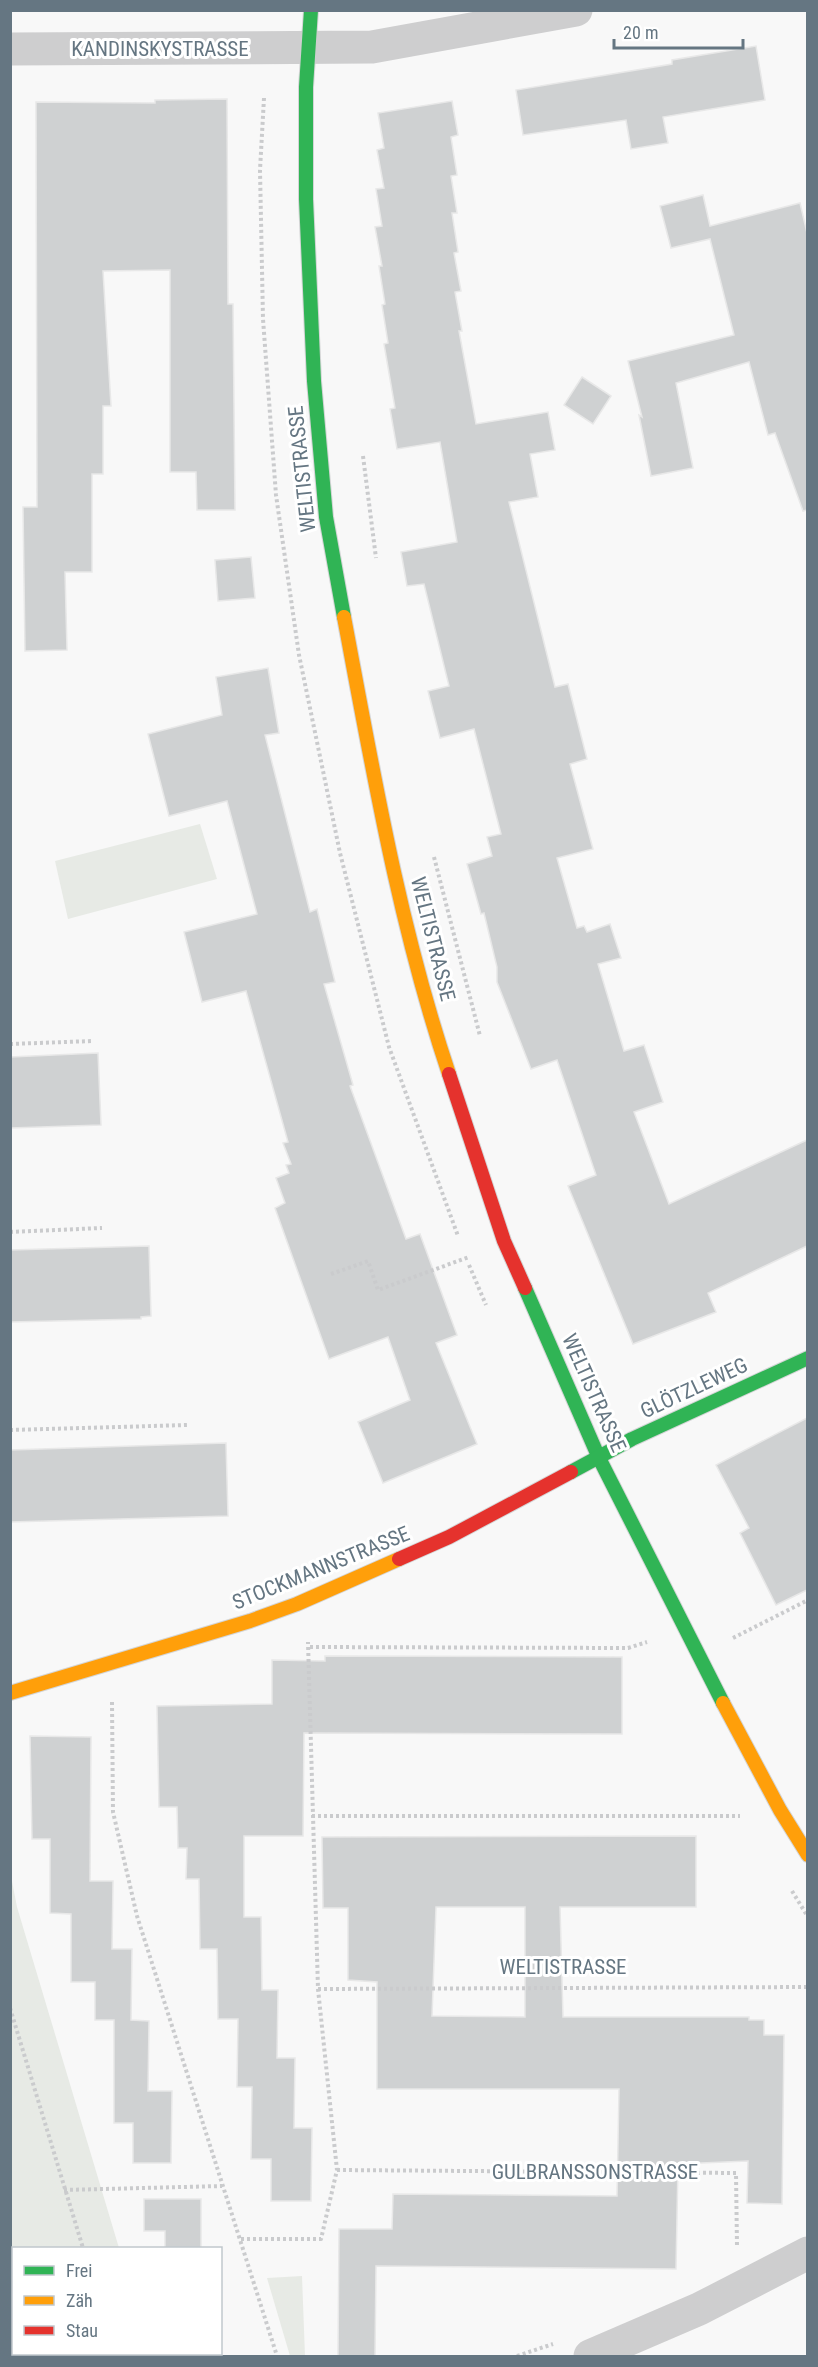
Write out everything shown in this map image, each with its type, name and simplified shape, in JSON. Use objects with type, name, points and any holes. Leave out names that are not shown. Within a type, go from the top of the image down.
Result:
[{"type":"street","name":"WELTISTRASSE","points":[[311,10],[306,87],[306,199],[314,381],[326,517],[385,837],[435,1033],[506,1244],[599,1458],[780,1810],[807,1855]]},
{"type":"street","name":"KANDINSKYSTRASSE","points":[[10,49],[372,47],[576,10]]},
{"type":"street","name":"GLÖTZLEWEG","points":[[599,1458],[632,1439],[807,1358]]},
{"type":"street","name":"STOCKMANNSTRASSE","points":[[10,1693],[250,1621],[297,1604],[449,1537],[599,1458]]},
{"type":"street","points":[[590,2356],[688,2314],[807,2253]]},
{"type":"path","points":[[362,446],[377,564]]},
{"type":"path","points":[[433,855],[482,1040]]},
{"type":"path","points":[[10,1044],[93,1041]]},
{"type":"path","points":[[10,1232],[102,1228]]},
{"type":"path","points":[[331,1274],[368,1261],[378,1290],[506,1244]]},
{"type":"path","points":[[10,1430],[188,1425]]},
{"type":"path","points":[[733,1638],[807,1600]]},
{"type":"path","points":[[241,2239],[321,2239],[336,2170],[318,1989],[312,1816],[310,1647],[297,1604]]},
{"type":"path","points":[[310,1647],[628,1648],[683,1624]]},
{"type":"path","points":[[727,1628],[738,1647]]},
{"type":"path","points":[[112,1663],[113,1812],[137,1916],[277,2356]]},
{"type":"path","points":[[312,1816],[747,1816],[780,1810]]},
{"type":"path","name":"WELTISTRASSE","points":[[318,1989],[807,1987]]},
{"type":"path","points":[[10,2008],[83,2247]]},
{"type":"path","name":"GULBRANSSONSTRASSE","points":[[336,2170],[736,2173],[738,2289]]},
{"type":"path","points":[[64,2190],[223,2186]]},
{"type":"shaded area","points":[[200,824],[217,879],[68,919],[55,861]]},
{"type":"shaded area","points":[[11,1876],[17,1907],[119,2247],[12,2247],[12,2355],[152,2356],[11,2356]]},
{"type":"shaded area","points":[[302,2276],[305,2356],[290,2356],[267,2278]]},
{"type":"building","points":[[756,46],[765,100],[663,117],[668,143],[631,149],[626,120],[523,135],[516,90],[672,64],[672,60]]},
{"type":"building","points":[[227,99],[228,304],[233,304],[235,510],[197,510],[196,472],[170,472],[170,270],[103,271],[111,406],[103,406],[103,474],[92,474],[92,572],[65,572],[67,650],[25,651],[23,507],[37,507],[36,102],[155,103],[155,100]]},
{"type":"building","points":[[452,101],[458,135],[451,137],[457,175],[451,176],[457,213],[452,213],[458,252],[454,253],[461,291],[455,292],[462,331],[459,331],[476,424],[548,412],[555,450],[530,454],[538,497],[509,502],[555,687],[568,684],[587,759],[570,764],[593,849],[557,858],[577,928],[584,926],[587,932],[610,924],[621,958],[598,964],[624,1051],[644,1045],[663,1102],[634,1112],[669,1204],[807,1140],[807,1246],[708,1293],[716,1312],[633,1344],[568,1186],[596,1175],[557,1060],[531,1069],[497,982],[497,967],[484,913],[481,914],[467,864],[492,856],[487,837],[501,834],[474,729],[440,738],[428,691],[449,686],[424,584],[407,586],[401,552],[457,542],[440,442],[397,449],[390,409],[395,408],[384,344],[388,343],[382,305],[385,304],[379,266],[382,266],[375,227],[382,226],[376,189],[384,188],[377,150],[384,148],[378,113]]},
{"type":"building","points":[[703,195],[710,226],[800,203],[807,233],[807,510],[803,511],[775,433],[768,435],[749,362],[676,383],[693,468],[651,476],[639,415],[642,417],[628,361],[734,335],[710,239],[671,248],[660,206]]},
{"type":"building","points":[[582,377],[611,396],[593,424],[564,405]]},
{"type":"building","points":[[251,557],[255,598],[218,601],[215,560]]},
{"type":"building","points":[[268,668],[279,733],[265,735],[310,912],[317,909],[335,982],[324,984],[353,1085],[350,1086],[406,1239],[420,1234],[457,1335],[436,1343],[477,1444],[383,1483],[358,1422],[410,1400],[388,1337],[329,1359],[275,1208],[285,1203],[276,1178],[289,1173],[286,1165],[291,1164],[283,1143],[288,1142],[246,991],[202,1002],[184,932],[257,914],[227,801],[169,816],[148,734],[222,715],[216,677]]},
{"type":"building","points":[[98,1053],[101,1125],[10,1128],[10,1057]]},
{"type":"building","points":[[149,1246],[151,1316],[141,1317],[141,1319],[10,1322],[10,1250]]},
{"type":"building","points":[[807,1418],[807,1590],[776,1605],[740,1533],[749,1528],[716,1465]]},
{"type":"building","points":[[226,1443],[228,1516],[10,1522],[10,1450]]},
{"type":"building","points":[[325,1656],[622,1657],[622,1734],[304,1733],[303,1836],[244,1836],[244,1917],[261,1917],[262,1990],[278,1990],[277,2058],[295,2058],[294,2128],[312,2128],[311,2201],[271,2201],[271,2159],[251,2159],[252,2087],[237,2087],[238,2019],[218,2019],[217,1949],[200,1949],[199,1879],[186,1879],[187,1848],[178,1848],[177,1807],[159,1807],[157,1706],[272,1704],[272,1660],[325,1661]]},
{"type":"building","points":[[30,1736],[91,1737],[90,1881],[113,1881],[112,1949],[132,1949],[131,2020],[149,2021],[148,2091],[172,2091],[171,2163],[133,2163],[133,2123],[114,2123],[114,2020],[95,2020],[95,1982],[71,1982],[71,1914],[50,1913],[50,1839],[32,1839]]},
{"type":"building","points":[[696,1836],[696,1907],[560,1907],[563,2017],[749,2017],[749,2020],[764,2020],[764,2035],[784,2035],[782,2204],[747,2203],[748,2161],[678,2164],[676,2269],[376,2266],[375,2356],[338,2356],[339,2229],[392,2229],[393,2194],[617,2196],[619,2089],[377,2089],[377,1982],[348,1980],[348,1908],[323,1908],[322,1837]],"holes":[[[436,1907],[525,1907],[525,2017],[432,2016]]]},
{"type":"building","points":[[144,2199],[201,2199],[201,2247],[165,2247],[165,2231],[144,2231]]},
{"type":"traffic: fast","points":[[311,10],[306,87],[306,199],[314,381],[326,517],[344,617]]},
{"type":"traffic: fast","points":[[525,1288],[599,1458],[723,1703]]},
{"type":"traffic: fast","points":[[571,1472],[632,1439],[808,1358]]},
{"type":"traffic: slow","points":[[344,617],[401,905],[431,1018],[449,1074]]},
{"type":"traffic: slow","points":[[10,1693],[250,1621],[297,1604],[399,1559]]},
{"type":"traffic: slow","points":[[723,1703],[780,1810],[808,1855]]},
{"type":"traffic: jam","points":[[449,1074],[504,1241],[525,1288]]},
{"type":"traffic: jam","points":[[399,1559],[449,1537],[571,1472]]}]
